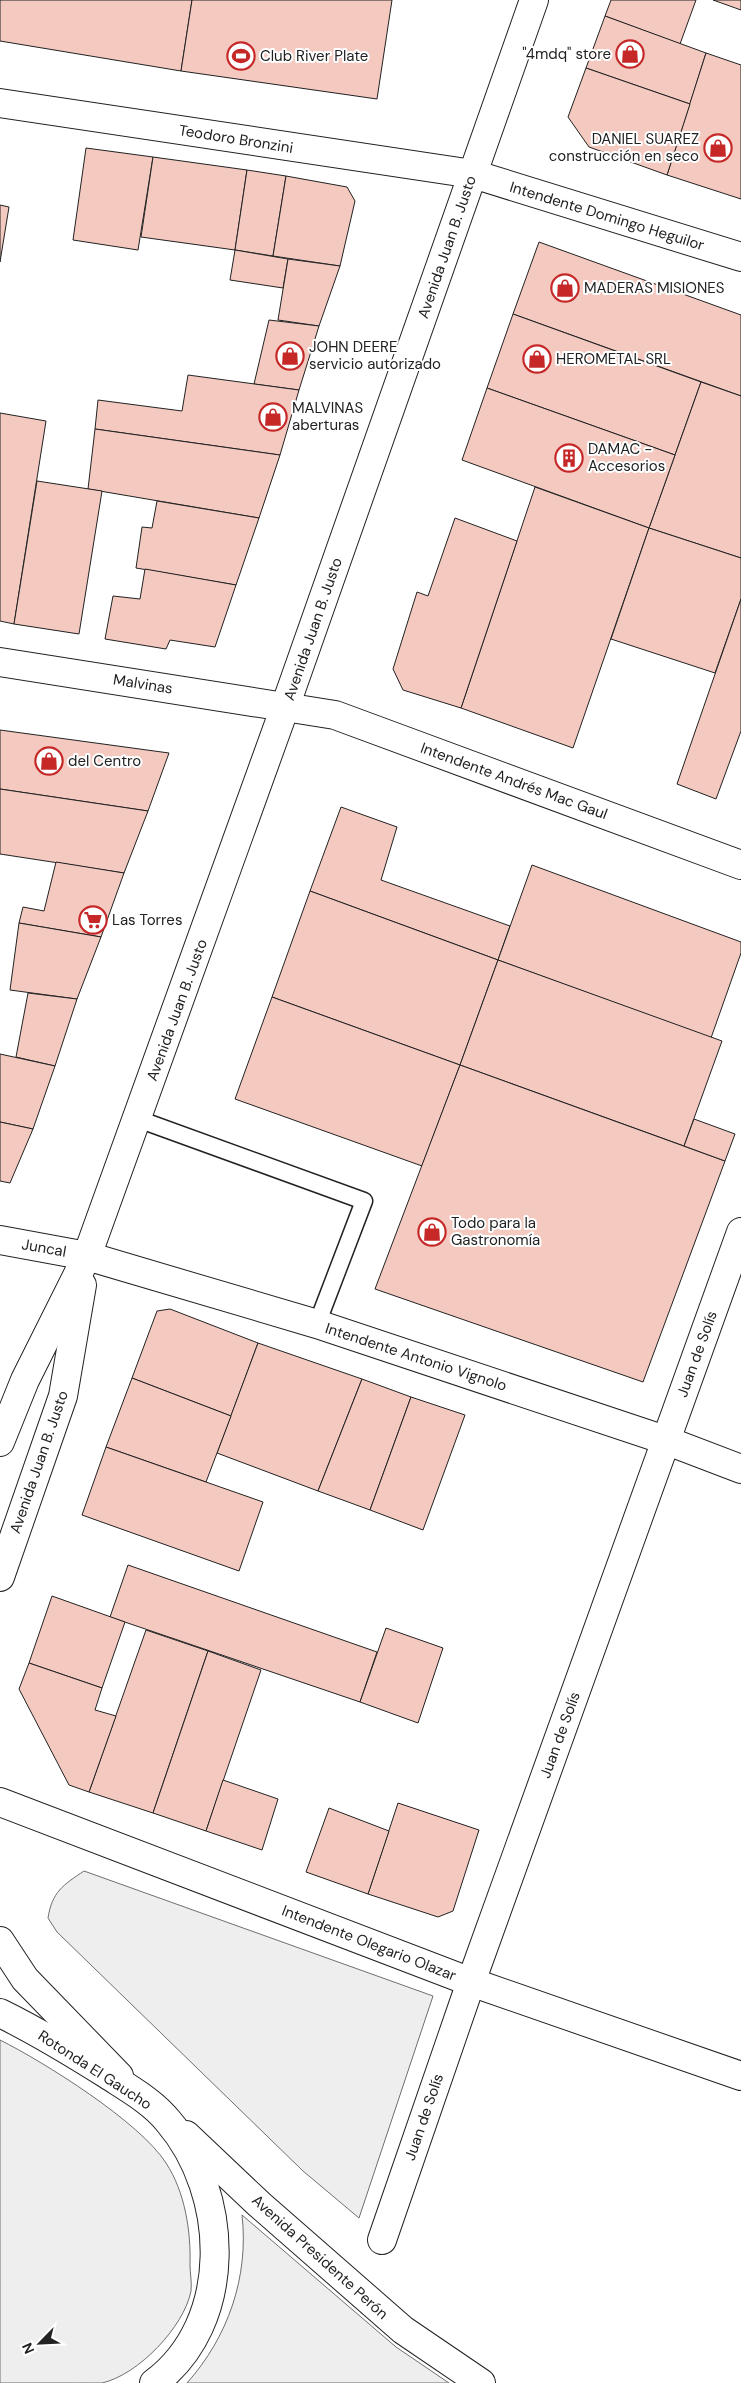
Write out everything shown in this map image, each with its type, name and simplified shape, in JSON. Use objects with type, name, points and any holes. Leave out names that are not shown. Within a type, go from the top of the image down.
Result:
[{"type":"main road","name":"Avenida Juan B. Justo","points":[[0,1442],[25,1380],[87,1256],[138,1119],[534,0]]},
{"type":"main road","name":"Teodoro Bronzini","points":[[0,103],[472,174]]},
{"type":"main road","name":"Intendente Domingo Heguilor","points":[[472,174],[741,257]]},
{"type":"main road","name":"Malvinas","points":[[0,662],[285,707]]},
{"type":"main road","name":"Intendente Andrés Mac Gaul","points":[[285,707],[335,715],[741,865]]},
{"type":"main road","name":"Juan de Solís","points":[[382,2240],[471,1982],[741,1232]]},
{"type":"main road","name":"Juncal","points":[[0,1240],[87,1256]]},
{"type":"main road","name":"Avenida Juan B. Justo","points":[[0,1577],[63,1396],[87,1256]]},
{"type":"main road","name":"Intendente Antonio Vignolo","points":[[87,1256],[317,1324],[665,1440],[741,1469]]},
{"type":"main road","name":"Intendente Olegario Olazar","points":[[0,1802],[471,1982],[741,2076]]},
{"type":"main road","points":[[0,1940],[25,1979],[136,2093]]},
{"type":"main road","name":"Rotonda El Gaucho","points":[[0,2013],[65,2048],[136,2093],[168,2120],[186,2145],[205,2192],[212,2216],[215,2250],[209,2302],[199,2330],[184,2353],[154,2383]]},
{"type":"main road","name":"Avenida Presidente Perón","points":[[168,2120],[402,2330],[482,2383]]},
{"type":"lane","points":[[138,1119],[364,1201],[317,1324]]},
{"type":"shaded area","points":[[84,1871],[433,1996],[359,2218],[303,2171],[57,1932],[48,1918],[52,1902],[64,1885]]},
{"type":"shaded area","points":[[0,2040],[90,2094],[135,2130],[153,2147],[173,2174],[186,2212],[191,2288],[187,2305],[169,2334],[144,2360],[116,2378],[102,2383],[0,2383]]},
{"type":"shaded area","points":[[242,2215],[396,2347],[449,2383],[187,2383],[214,2346],[232,2305],[242,2261]]},
{"type":"building","points":[[0,0],[192,0],[181,71],[0,41]]},
{"type":"building","points":[[192,0],[392,0],[377,99],[181,71]]},
{"type":"building","points":[[611,0],[696,0],[680,44],[605,16]]},
{"type":"building","points":[[713,0],[741,0],[741,10]]},
{"type":"building","points":[[605,16],[706,53],[690,104],[586,68]]},
{"type":"building","points":[[706,53],[741,65],[741,199],[667,175]]},
{"type":"building","points":[[586,68],[690,104],[667,175],[589,147],[568,117]]},
{"type":"building","points":[[86,148],[153,157],[138,250],[73,240]]},
{"type":"building","points":[[153,157],[247,170],[235,250],[141,237]]},
{"type":"building","points":[[247,170],[286,176],[273,256],[235,250]]},
{"type":"building","points":[[286,176],[347,187],[355,201],[340,266],[273,256]]},
{"type":"building","points":[[0,205],[9,207],[0,262]]},
{"type":"building","points":[[539,242],[741,315],[741,396],[513,314]]},
{"type":"building","points":[[235,250],[288,259],[283,288],[230,280]]},
{"type":"building","points":[[288,259],[340,266],[319,326],[278,320]]},
{"type":"building","points":[[513,314],[701,382],[675,455],[487,388]]},
{"type":"building","points":[[269,320],[319,326],[299,390],[254,384]]},
{"type":"building","points":[[188,375],[299,390],[280,455],[95,429],[98,400],[182,411]]},
{"type":"building","points":[[701,382],[741,396],[741,558],[649,528]]},
{"type":"building","name":"DAMAC - Accesorios","points":[[487,388],[675,455],[649,528],[462,460]]},
{"type":"building","points":[[0,413],[46,421],[14,624],[0,621]]},
{"type":"building","points":[[95,429],[280,455],[259,518],[88,489]]},
{"type":"building","points":[[37,481],[102,491],[79,634],[14,624]]},
{"type":"building","points":[[535,487],[649,528],[573,748],[461,708]]},
{"type":"building","points":[[157,501],[259,518],[236,585],[136,568],[142,527],[152,528]]},
{"type":"building","points":[[455,518],[517,541],[461,708],[403,690],[393,669],[417,592],[428,596]]},
{"type":"building","points":[[649,528],[741,558],[741,599],[715,673],[611,639]]},
{"type":"building","points":[[145,569],[236,585],[215,647],[170,640],[166,649],[105,639],[113,596],[140,599]]},
{"type":"building","points":[[741,599],[741,731],[716,799],[677,784]]},
{"type":"building","points":[[0,730],[169,753],[148,811],[0,789]]},
{"type":"building","points":[[0,789],[148,811],[124,873],[0,854]]},
{"type":"building","points":[[341,807],[397,827],[381,880],[510,926],[498,960],[310,891]]},
{"type":"building","points":[[56,862],[124,873],[101,937],[19,923],[23,907],[44,911]]},
{"type":"building","points":[[532,865],[741,942],[741,953],[711,1038],[498,960]]},
{"type":"building","points":[[310,891],[498,960],[460,1065],[272,997]]},
{"type":"building","points":[[19,923],[101,937],[77,999],[10,990]]},
{"type":"building","points":[[498,960],[722,1041],[684,1146],[460,1065]]},
{"type":"building","points":[[28,993],[77,999],[55,1066],[16,1057]]},
{"type":"building","points":[[272,997],[460,1065],[422,1166],[235,1099]]},
{"type":"building","points":[[0,1054],[55,1066],[33,1129],[0,1122]]},
{"type":"building","points":[[460,1065],[725,1161],[643,1382],[375,1289]]},
{"type":"building","points":[[694,1119],[735,1134],[725,1161],[684,1146]]},
{"type":"building","points":[[0,1122],[33,1129],[10,1183],[0,1181]]},
{"type":"building","points":[[170,1309],[258,1343],[231,1416],[132,1378],[157,1311]]},
{"type":"building","points":[[258,1343],[362,1379],[318,1491],[217,1453]]},
{"type":"building","points":[[132,1378],[231,1416],[206,1482],[106,1447]]},
{"type":"building","points":[[362,1379],[411,1397],[370,1510],[318,1491]]},
{"type":"building","points":[[411,1397],[465,1415],[423,1530],[370,1510]]},
{"type":"building","points":[[106,1447],[263,1502],[239,1571],[82,1515]]},
{"type":"building","points":[[128,1565],[377,1652],[360,1702],[110,1617]]},
{"type":"building","points":[[52,1596],[125,1622],[102,1688],[29,1663]]},
{"type":"building","points":[[386,1628],[443,1648],[418,1723],[360,1702]]},
{"type":"building","points":[[146,1630],[208,1651],[153,1813],[89,1792]]},
{"type":"building","points":[[208,1651],[261,1670],[206,1831],[153,1813]]},
{"type":"building","points":[[29,1663],[102,1688],[95,1710],[116,1716],[89,1792],[69,1785],[19,1689]]},
{"type":"building","points":[[223,1780],[278,1799],[262,1850],[206,1831]]},
{"type":"building","points":[[398,1803],[479,1830],[453,1911],[438,1917],[368,1894]]},
{"type":"building","points":[[329,1808],[389,1831],[368,1894],[306,1872]]},
{"type":"place","name":"\"4mdq\" store","points":[[630,54]]},
{"type":"place","name":"Club River Plate","points":[[241,56]]},
{"type":"place","name":"DANIEL SUAREZ construcción en seco","points":[[718,148]]},
{"type":"place","name":"MADERAS MISIONES","points":[[565,288]]},
{"type":"place","name":"JOHN DEERE servicio autorizado","points":[[290,356]]},
{"type":"place","name":"HEROMETAL SRL","points":[[537,359]]},
{"type":"place","name":"MALVINAS aberturas","points":[[273,417]]},
{"type":"place","name":"DAMAC - Accesorios","points":[[569,458]]},
{"type":"place","name":"del Centro","points":[[49,761]]},
{"type":"place","name":"Las Torres","points":[[93,920]]},
{"type":"place","name":"Todo para la Gastronomía","points":[[432,1232]]}]
